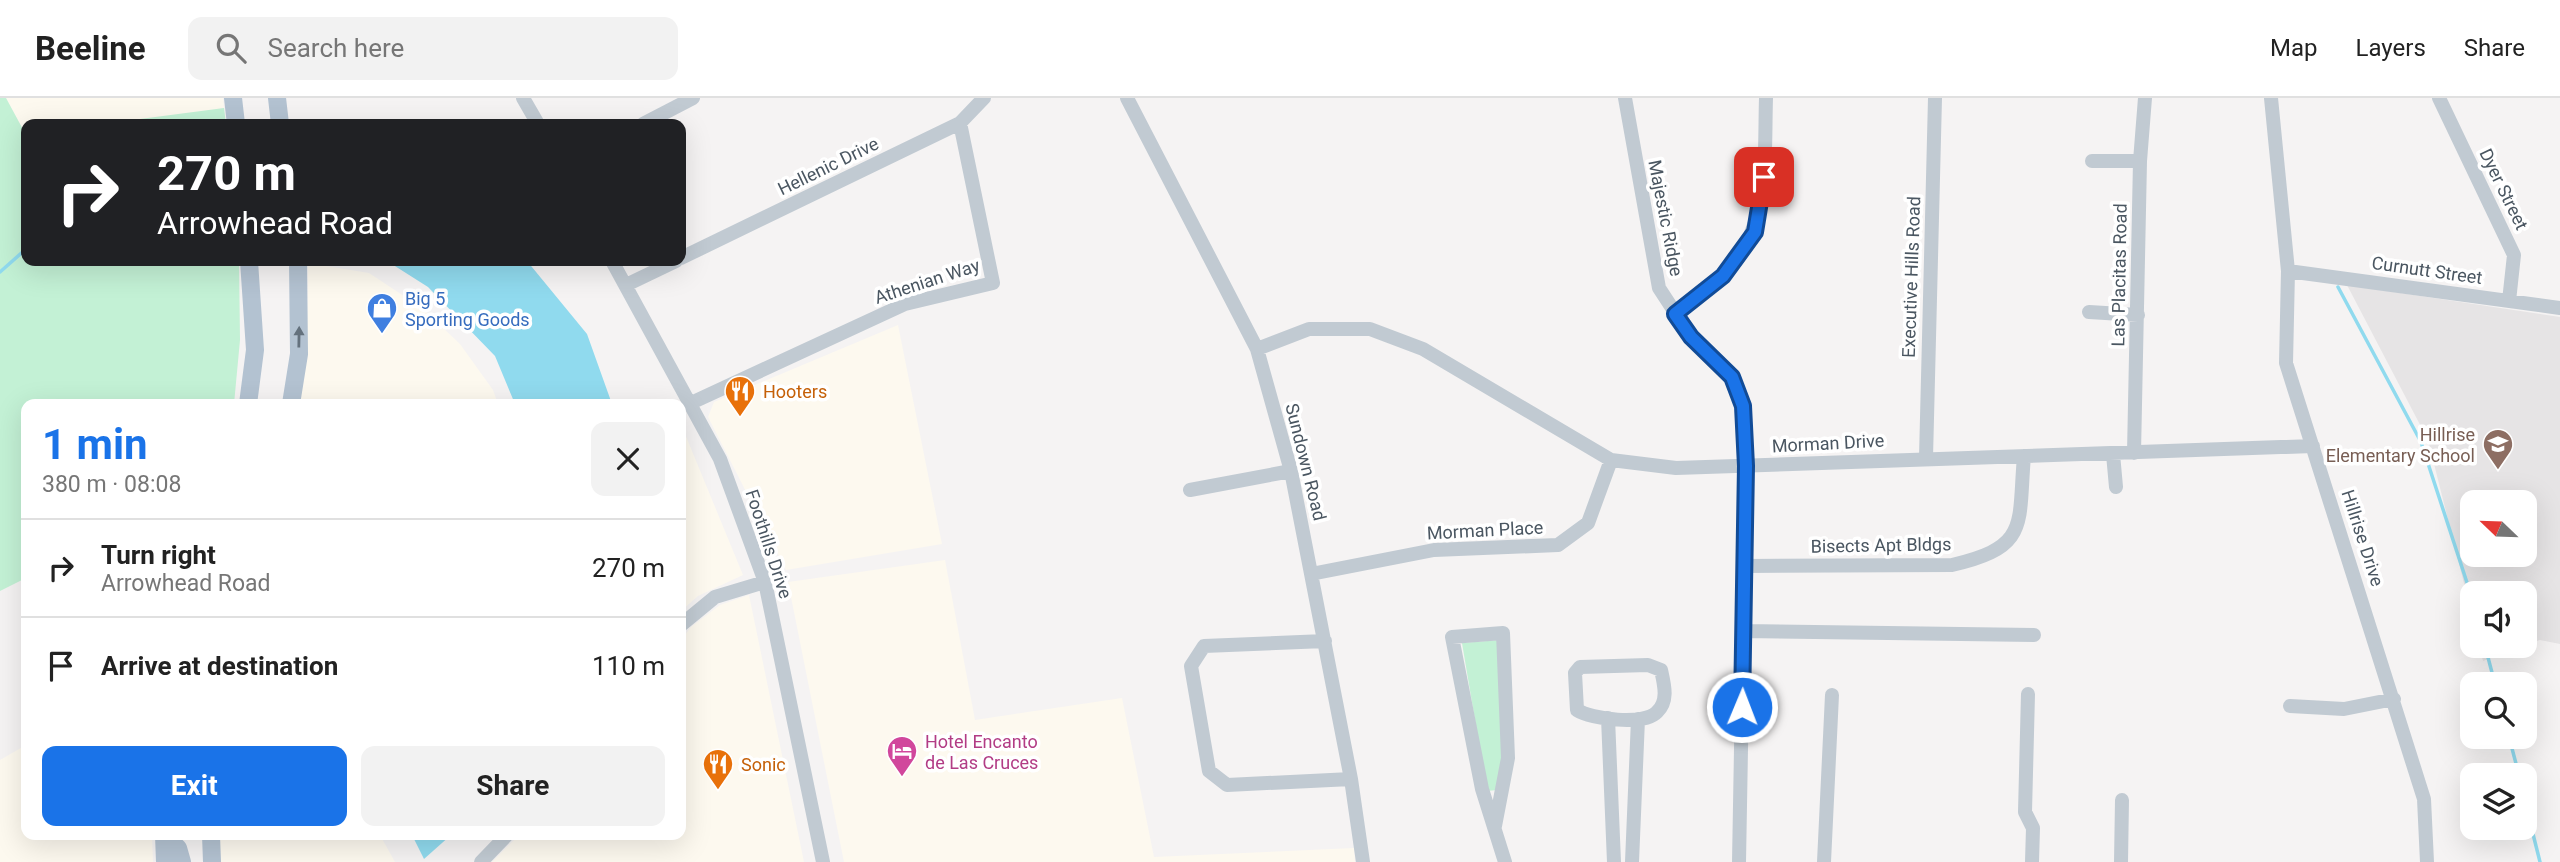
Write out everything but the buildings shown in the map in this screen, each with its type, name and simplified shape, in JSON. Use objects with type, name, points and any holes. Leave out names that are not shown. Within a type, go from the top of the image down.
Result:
[{"type":"main road","points":[[233,98],[235,119]]},
{"type":"main road","points":[[276,98],[278,119]]},
{"type":"main road","points":[[249,266],[255,350],[249,399]]},
{"type":"main road","points":[[292,399],[299,354],[298,266]]},
{"type":"main road","points":[[164,840],[165,862]]},
{"type":"main road","points":[[169,840],[178,848],[182,862]]},
{"type":"main road","points":[[211,840],[212,862]]},
{"type":"street","points":[[268,98],[277,119]]},
{"type":"street","points":[[523,98],[535,119]]},
{"type":"street","points":[[652,119],[692,98]]},
{"type":"street","name":"Hellenic Drive","points":[[686,256],[960,123],[984,98]]},
{"type":"street","name":"Sundown Road","points":[[1127,98],[1257,349],[1291,471],[1351,779],[1363,862]]},
{"type":"street","name":"Majestic Ridge","points":[[1625,98],[1652,261],[1659,288],[1691,337],[1732,377],[1743,406],[1746,466],[1739,862]]},
{"type":"street","points":[[1675,314],[1723,276],[1755,232],[1764,177],[1766,98]]},
{"type":"street","name":"Executive Hills Road","points":[[1926,457],[1935,98]]},
{"type":"street","name":"Las Placitas Road","points":[[2134,453],[2140,161],[2146,98]]},
{"type":"street","name":"Hillrise Drive","points":[[2271,98],[2288,271],[2286,363],[2424,799],[2427,862]]},
{"type":"street","name":"Dyer Street","points":[[2439,98],[2514,255],[2509,301]]},
{"type":"street","name":"Athenian Way","points":[[691,403],[905,304],[993,283],[960,123]]},
{"type":"street","points":[[2092,161],[2140,161]]},
{"type":"street","name":"Foothills Drive","points":[[615,266],[720,459],[765,582],[823,862]]},
{"type":"street","points":[[626,285],[666,266]]},
{"type":"street","name":"Curnutt Street","points":[[2288,271],[2560,308]]},
{"type":"street","points":[[2089,312],[2138,315]]},
{"type":"street","name":"Morman Drive","points":[[1257,349],[1309,330],[1370,329],[1423,349],[1611,460],[1676,468],[1926,457],[2113,454],[2314,446]]},
{"type":"street","points":[[2113,454],[2116,487]]},
{"type":"street","name":"Bisects Apt Bldgs","points":[[1745,566],[1952,565],[1974,560],[2014,537],[2019,519],[2024,456]]},
{"type":"street","name":"Morman Place","points":[[1311,574],[1434,550],[1558,545],[1588,523],[1611,460]]},
{"type":"street","points":[[1190,490],[1291,471]]},
{"type":"street","points":[[686,621],[715,597],[765,582]]},
{"type":"street","points":[[1743,631],[2034,635]]},
{"type":"street","points":[[1495,827],[1508,758],[1503,633],[1452,637],[1482,789],[1505,862]]},
{"type":"street","points":[[1325,641],[1204,646],[1191,666],[1209,771],[1227,785],[1351,779]]},
{"type":"street","points":[[1647,665],[1661,670],[1666,693],[1659,712],[1648,718],[1608,718],[1586,716],[1577,710],[1575,673],[1580,667],[1647,665]]},
{"type":"street","points":[[2028,694],[2025,812],[2033,828],[2032,862]]},
{"type":"street","points":[[1824,862],[1832,695]]},
{"type":"street","points":[[2290,706],[2344,709],[2394,699]]},
{"type":"street","points":[[1608,718],[1614,862]]},
{"type":"street","points":[[1632,862],[1638,719]]},
{"type":"street","points":[[2121,862],[2122,800]]},
{"type":"street","points":[[481,862],[503,840]]},
{"type":"shaded area","points":[[6,98],[223,98],[224,108],[167,119],[21,119],[21,126]]},
{"type":"shaded area","points":[[308,266],[369,273],[422,308],[460,344],[493,390],[496,399],[298,399],[307,329]]},
{"type":"shaded area","name":"Hillrise Elementary School","points":[[2347,285],[2560,317],[2560,644],[2537,641],[2537,581],[2463,581],[2428,440]]},
{"type":"shaded area","points":[[898,325],[942,544],[786,570],[708,417],[714,402]]},
{"type":"shaded area","points":[[686,436],[743,575],[698,596],[686,607]]},
{"type":"shaded area","points":[[945,560],[975,720],[1122,698],[1154,857],[1354,848],[1355,862],[844,862],[788,582]]},
{"type":"shaded area","points":[[749,595],[804,862],[492,862],[514,840],[686,840],[686,634],[720,605]]},
{"type":"shaded area","points":[[21,748],[21,840],[152,840],[153,862],[0,862],[0,760]]},
{"type":"shaded area","points":[[219,840],[383,840],[395,862],[221,862]]},
{"type":"green space","points":[[0,98],[6,98],[21,126],[21,266],[239,266],[240,340],[234,399],[21,399],[21,580],[0,591]]},
{"type":"green space","points":[[224,108],[225,119],[140,119]]},
{"type":"green space","points":[[1500,640],[1502,766],[1497,790],[1487,791],[1462,643]]},
{"type":"water","points":[[395,266],[531,266],[587,334],[610,399],[513,399],[495,356],[428,287]]},
{"type":"water","points":[[414,840],[445,840],[424,859]]},
{"type":"waterway","points":[[0,272],[21,253]]},
{"type":"waterway","points":[[2338,287],[2421,442],[2466,581]]},
{"type":"waterway","points":[[2488,658],[2492,672]]},
{"type":"waterway","points":[[2512,749],[2516,763]]},
{"type":"waterway","points":[[2534,840],[2540,862]]},
{"type":"place","name":"Big 5 Sporting Goods","points":[[382,335]]},
{"type":"place","name":"Hooters","points":[[740,418]]},
{"type":"place","name":"Hillrise Elementary School","points":[[2498,471]]},
{"type":"place","name":"Hotel Encanto de Las Cruces","points":[[902,778]]},
{"type":"place","name":"Sonic","points":[[718,791]]},
{"type":"route","points":[[1742,707],[1746,466],[1743,406],[1732,377],[1691,337],[1675,314],[1723,276],[1755,232],[1764,177]]}]
